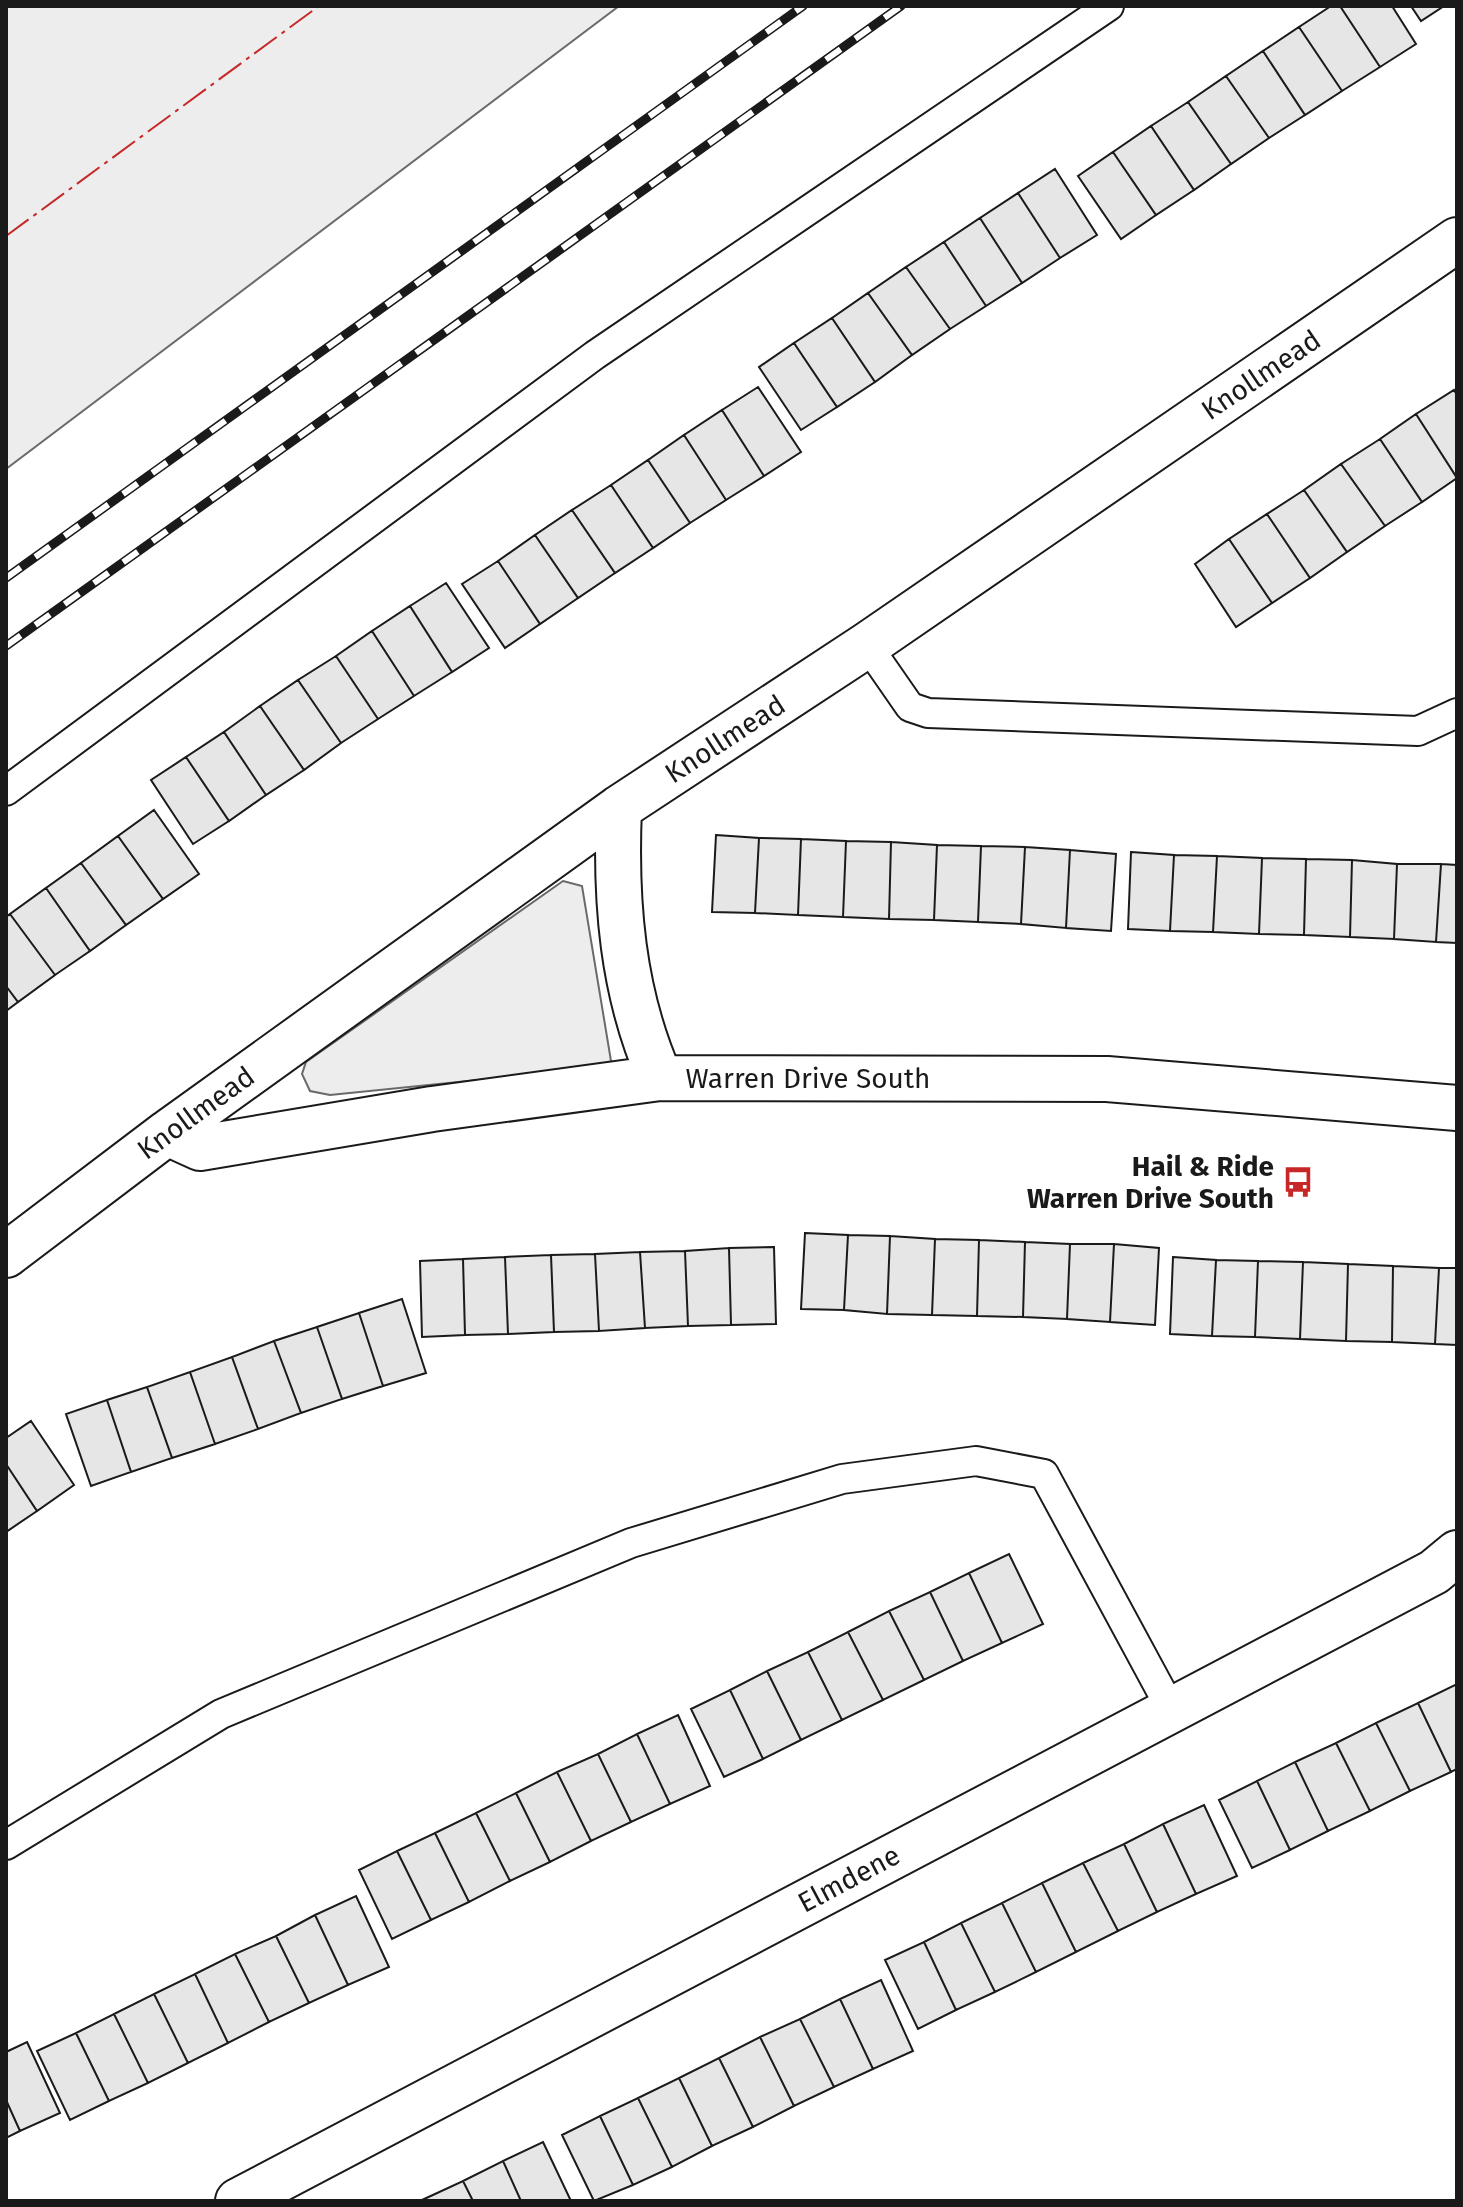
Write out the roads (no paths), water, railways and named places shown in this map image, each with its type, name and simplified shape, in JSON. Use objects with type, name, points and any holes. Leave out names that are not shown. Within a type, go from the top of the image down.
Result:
[{"type":"street","name":"Knollmead","points":[[6,1255],[167,1133],[619,808],[867,645],[1457,240]]},
{"type":"street","points":[[619,808],[617,868],[627,972],[640,1030],[660,1078]]},
{"type":"street","name":"Warren Drive South","points":[[167,1133],[200,1148],[432,1109],[660,1078],[1107,1079],[1457,1108]]},
{"type":"street","name":"Elmdene","points":[[238,2201],[1434,1572],[1457,1553]]},
{"type":"lane","points":[[6,791],[595,355],[1109,6]]},
{"type":"lane","points":[[867,645],[910,707],[928,713],[1418,731],[1457,713]]},
{"type":"lane","points":[[6,1845],[221,1714],[631,1543],[842,1479],[976,1461],[1044,1474],[1171,1709]]},
{"type":"railway","points":[[6,578],[803,6]]},
{"type":"railway","points":[[6,646],[901,6]]},
{"type":"place","name":"Hail & Ride Warren Drive South","points":[[1298,1182]]}]
